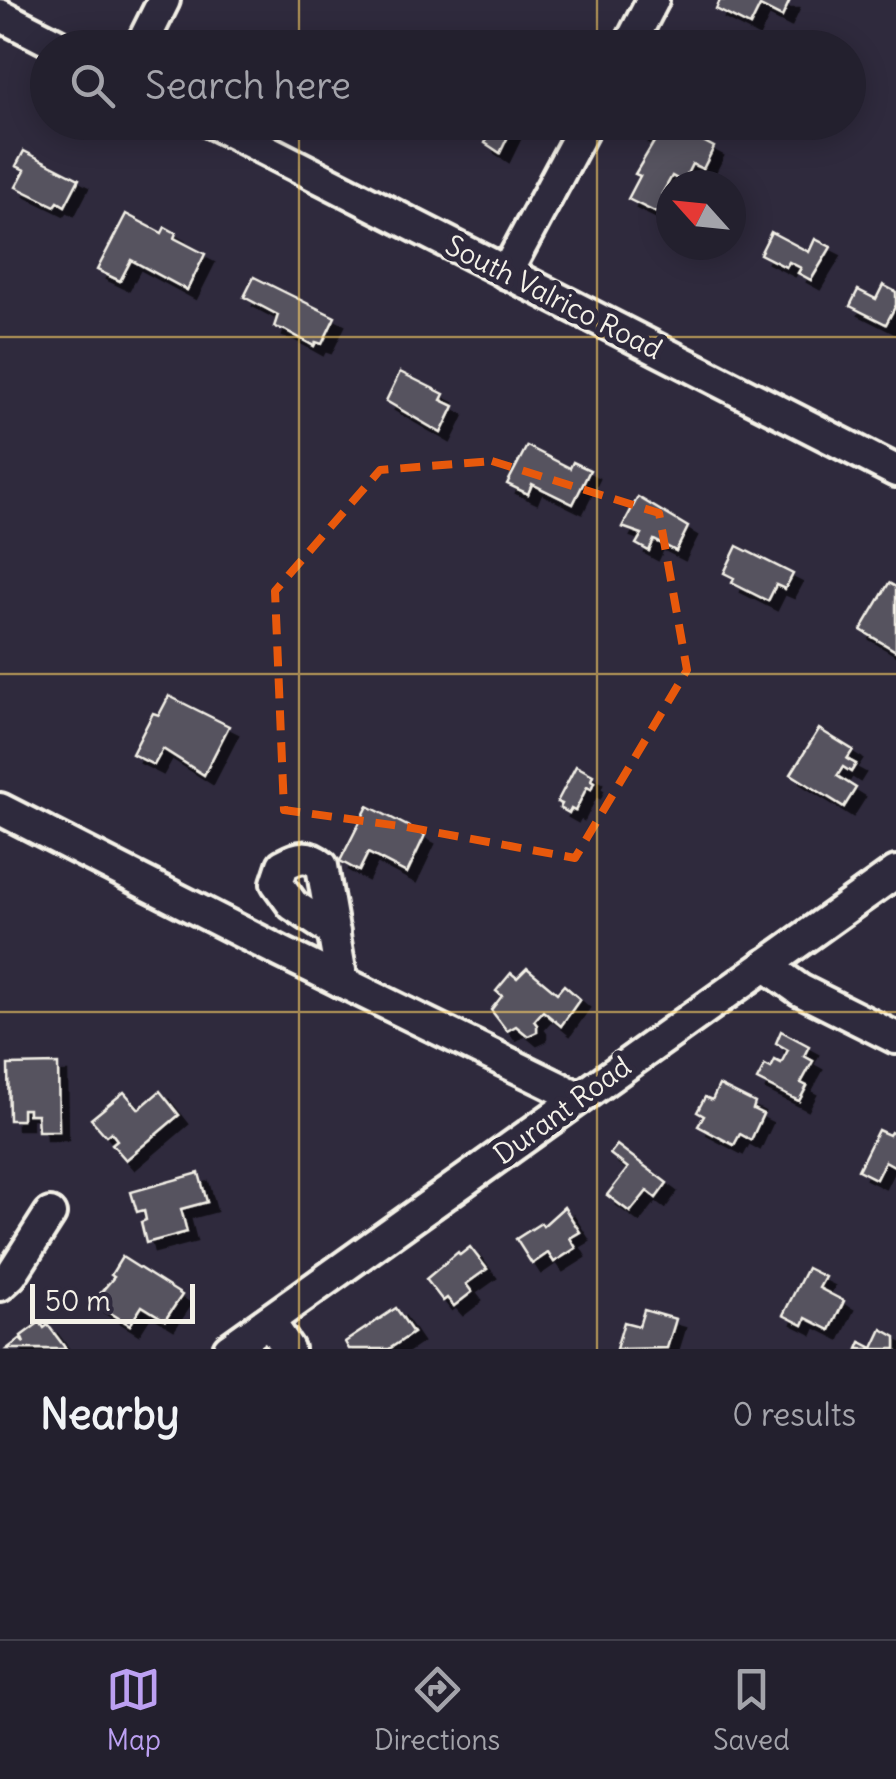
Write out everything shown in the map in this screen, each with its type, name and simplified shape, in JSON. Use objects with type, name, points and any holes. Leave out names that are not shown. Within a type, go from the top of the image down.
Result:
[{"type":"street","points":[[149,30],[164,0]]},
{"type":"street","points":[[638,30],[654,0]]},
{"type":"street","points":[[0,14],[30,30]]},
{"type":"street","name":"South Valrico Road","points":[[247,140],[896,471]]},
{"type":"street","points":[[506,273],[577,140]]},
{"type":"street","points":[[0,809],[580,1098]]},
{"type":"street","name":"Durant Road","points":[[229,1349],[896,872]]},
{"type":"street","points":[[334,932],[342,982]]},
{"type":"street","points":[[765,965],[800,990],[896,1038]]},
{"type":"street","points":[[0,1285],[11,1275],[50,1214]]},
{"type":"street","points":[[268,1321],[288,1349]]},
{"type":"highlighted area","points":[[492,461],[659,513],[687,670],[575,858],[407,827],[284,810],[275,591],[380,470]]},
{"type":"building","points":[[720,0],[790,0],[782,17],[760,6],[750,26],[716,9]]},
{"type":"building","points":[[486,140],[506,140],[500,153],[485,143]]},
{"type":"building","points":[[650,140],[701,140],[714,147],[703,169],[692,164],[689,170],[656,170],[656,213],[628,199],[640,176],[635,174],[654,142]]},
{"type":"building","points":[[24,151],[79,179],[65,206],[58,202],[55,206],[16,187],[25,170],[16,166]]},
{"type":"building","points":[[126,214],[162,233],[165,227],[176,233],[174,238],[205,254],[187,290],[131,260],[120,281],[97,270]]},
{"type":"building","points":[[771,232],[809,252],[815,239],[831,247],[811,280],[798,273],[801,268],[789,262],[786,267],[760,254]]},
{"type":"building","points":[[254,277],[335,317],[322,344],[316,342],[314,346],[274,327],[278,315],[244,297]]},
{"type":"building","points":[[883,285],[896,292],[896,305],[886,324],[850,306],[858,290],[876,299]]},
{"type":"building","points":[[400,372],[444,394],[441,400],[454,406],[441,433],[386,401]]},
{"type":"building","points":[[527,446],[570,468],[573,462],[590,470],[573,504],[532,484],[528,494],[507,484]]},
{"type":"building","points":[[638,497],[688,527],[676,551],[654,540],[649,551],[636,544],[642,534],[622,527]]},
{"type":"building","points":[[737,546],[793,574],[785,589],[776,585],[768,601],[732,583],[734,578],[724,573]]},
{"type":"building","points":[[889,583],[896,587],[896,651],[861,630]]},
{"type":"building","points":[[169,696],[229,726],[204,775],[163,749],[154,765],[132,754],[153,713],[159,715]]},
{"type":"building","points":[[819,729],[853,750],[847,759],[856,764],[851,772],[843,767],[837,776],[856,788],[844,807],[791,774]]},
{"type":"building","points":[[576,766],[593,775],[594,782],[591,789],[587,787],[575,811],[571,809],[569,813],[557,802]]},
{"type":"building","points":[[368,806],[425,835],[407,873],[368,853],[359,871],[340,861]]},
{"type":"building","points":[[527,968],[557,993],[564,985],[580,999],[561,1026],[543,1011],[534,1021],[537,1032],[528,1036],[516,1026],[507,1031],[491,1010],[502,996],[496,991],[511,973],[517,978]]},
{"type":"building","points":[[781,1031],[809,1046],[804,1056],[813,1061],[801,1083],[807,1086],[799,1101],[757,1080],[765,1065],[771,1068],[775,1060],[781,1063],[788,1050],[776,1043]]},
{"type":"building","points":[[58,1064],[59,1131],[38,1131],[37,1114],[28,1114],[28,1109],[22,1109],[22,1120],[9,1120],[8,1065]]},
{"type":"building","points":[[719,1085],[755,1103],[753,1109],[763,1114],[751,1140],[740,1134],[734,1145],[698,1126],[704,1116],[697,1112],[705,1097],[712,1100]]},
{"type":"building","points":[[160,1091],[179,1115],[126,1160],[112,1144],[117,1140],[111,1132],[106,1136],[91,1119],[124,1092],[139,1109]]},
{"type":"building","points":[[878,1130],[896,1134],[896,1167],[885,1161],[876,1179],[858,1170]]},
{"type":"building","points":[[617,1145],[667,1183],[656,1198],[647,1191],[630,1212],[607,1195],[628,1168],[610,1154]]},
{"type":"building","points":[[199,1173],[207,1202],[181,1209],[187,1232],[146,1243],[141,1222],[146,1220],[144,1210],[137,1212],[131,1192]]},
{"type":"building","points":[[564,1207],[580,1232],[570,1238],[576,1248],[554,1262],[548,1253],[532,1264],[516,1239],[541,1223],[543,1226]]},
{"type":"building","points":[[470,1247],[487,1269],[466,1284],[472,1292],[454,1306],[447,1298],[443,1301],[426,1279],[458,1252],[460,1255]]},
{"type":"building","points":[[122,1257],[182,1295],[165,1320],[142,1306],[130,1325],[93,1302],[114,1277],[111,1275]]},
{"type":"building","points":[[807,1268],[825,1277],[819,1288],[844,1301],[830,1330],[806,1318],[803,1325],[783,1315]]},
{"type":"building","points":[[396,1308],[413,1333],[389,1349],[349,1349],[345,1342]]},
{"type":"building","points":[[644,1310],[676,1319],[667,1348],[616,1349],[624,1322],[639,1326]]},
{"type":"building","points":[[40,1322],[44,1328],[48,1325],[66,1349],[7,1349],[20,1339],[24,1343],[21,1336]]},
{"type":"building","points":[[882,1329],[896,1337],[896,1349],[858,1349],[861,1342],[873,1348]]}]
